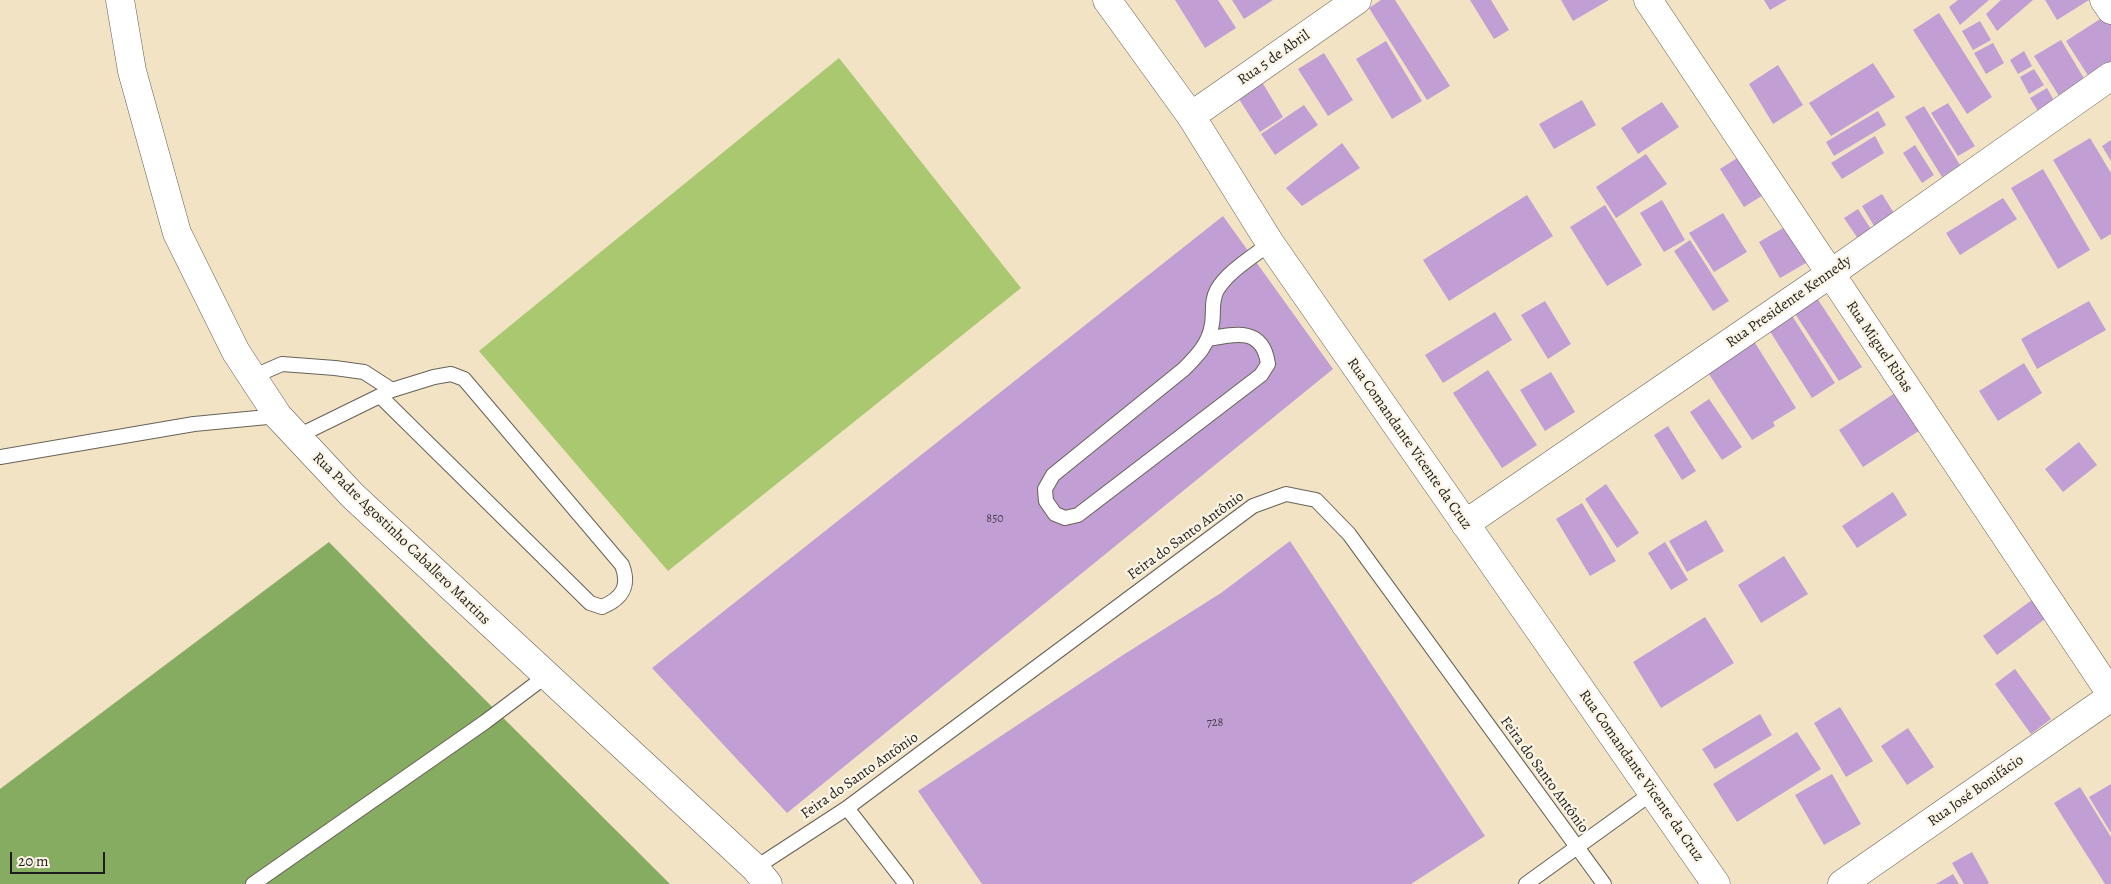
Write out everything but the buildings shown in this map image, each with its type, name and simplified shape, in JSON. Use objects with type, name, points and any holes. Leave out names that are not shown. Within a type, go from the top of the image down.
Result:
[{"type":"street","name":"Rua Padre Agostinho Caballero Martins","points":[[120,0],[132,71],[177,233],[236,352],[278,416],[352,496],[762,876]]},
{"type":"street","name":"Rua Comandante Vicente da Cruz","points":[[1107,0],[1191,116],[1270,243],[1716,884]]},
{"type":"street","name":"Rua 5 de Abril","points":[[1191,116],[1357,0]]},
{"type":"street","name":"Rua Miguel Ribas","points":[[1648,0],[2111,696]]},
{"type":"street","points":[[2104,0],[2111,10]]},
{"type":"street","name":"Rua Presidente Kennedy","points":[[1466,524],[1830,274],[2111,76]]},
{"type":"street","name":"Rua José Bonifácio","points":[[1842,884],[2111,696]]},
{"type":"lane","points":[[1209,339],[1234,334],[1248,335],[1258,341],[1266,352],[1268,364],[1261,374],[1078,515],[1066,518],[1055,514],[1046,501],[1045,489],[1052,475],[1184,369],[1200,353],[1209,339],[1212,323],[1212,306],[1216,291],[1225,279],[1270,243]]},
{"type":"lane","points":[[252,377],[282,364],[364,372],[386,393],[590,603],[602,607],[613,602],[625,587],[626,577],[622,565],[464,379],[450,374],[434,377],[386,393],[296,437]]},
{"type":"lane","points":[[0,457],[194,424],[278,416]]},
{"type":"lane","name":"Feira do Santo Antônio","points":[[762,876],[847,808],[1253,506],[1286,494],[1316,500],[1349,534],[1604,884]]},
{"type":"lane","points":[[252,884],[486,722],[546,676]]},
{"type":"lane","points":[[1526,884],[1652,793]]},
{"type":"lane","points":[[847,808],[906,884]]},
{"type":"green space","points":[[839,58],[1021,288],[668,571],[479,351]]},
{"type":"green space","points":[[329,542],[670,884],[0,884],[0,789]]}]
